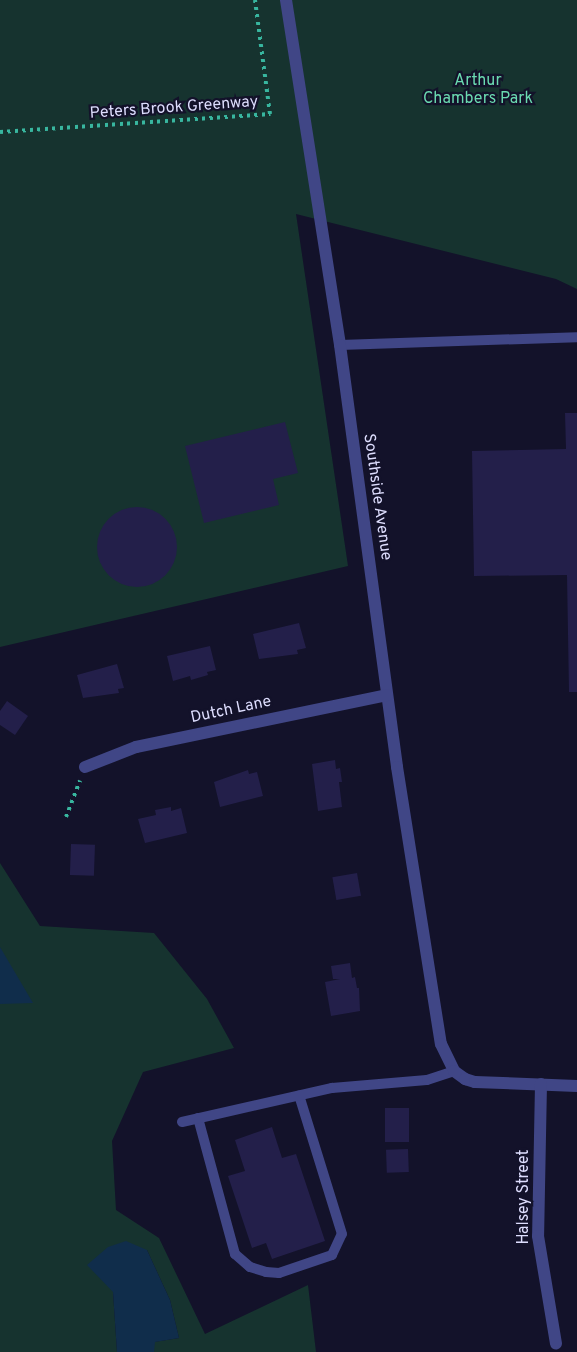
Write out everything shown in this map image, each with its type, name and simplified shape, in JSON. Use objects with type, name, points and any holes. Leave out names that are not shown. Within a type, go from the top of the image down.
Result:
[{"type":"street","name":"Southside Avenue","points":[[286,0],[340,345],[387,695],[441,1044],[454,1071]]},
{"type":"street","name":"Dutch Lane","points":[[85,768],[136,747],[387,695]]},
{"type":"street","points":[[454,1071],[475,1082],[577,1086]]},
{"type":"street","name":"Halsey Street","points":[[541,1084],[538,1236],[556,1343]]},
{"type":"lane","points":[[340,345],[577,337]]},
{"type":"lane","points":[[182,1122],[298,1095],[349,1086],[427,1080],[454,1071]]},
{"type":"lane","points":[[198,1118],[236,1254],[250,1267],[279,1273],[332,1255],[342,1234],[298,1095]]},
{"type":"path","name":"Peters Brook Greenway","points":[[0,132],[270,114],[255,0]]},
{"type":"path","points":[[66,817],[85,768]]},
{"type":"green space","name":"Arthur Chambers Park","points":[[0,0],[577,0],[577,289],[556,279],[296,214],[348,566],[0,647]]},
{"type":"green space","points":[[0,863],[40,926],[154,933],[207,999],[234,1048],[143,1072],[112,1141],[116,1210],[159,1238],[205,1334],[308,1285],[316,1352],[154,1352],[154,1342],[179,1338],[170,1300],[147,1250],[113,1292],[117,1352],[0,1352]]},
{"type":"water","points":[[0,947],[33,1003],[0,1004]]},
{"type":"water","points":[[126,1241],[147,1250],[170,1300],[179,1338],[155,1342],[154,1352],[117,1352],[113,1292],[87,1265],[108,1247]]},
{"type":"building","points":[[565,413],[577,413],[577,692],[569,692],[567,575],[474,576],[472,451],[566,449]]},
{"type":"building","points":[[285,422],[298,473],[273,479],[279,505],[204,523],[185,446]]},
{"type":"building","points":[[137,507],[152,510],[165,519],[174,532],[177,547],[174,562],[165,575],[152,584],[137,587],[122,584],[109,575],[100,562],[97,547],[100,532],[109,519],[122,510]]},
{"type":"building","points":[[299,623],[306,648],[297,650],[298,654],[259,659],[253,634]]},
{"type":"building","points":[[210,646],[216,670],[191,680],[190,676],[173,681],[167,656]]},
{"type":"building","points":[[117,664],[124,688],[118,689],[119,693],[83,698],[77,675]]},
{"type":"building","points":[[7,701],[28,716],[15,735],[0,725],[0,711]]},
{"type":"building","points":[[335,760],[336,769],[340,768],[342,807],[318,811],[312,764]]},
{"type":"building","points":[[248,770],[249,774],[257,772],[263,796],[220,807],[214,782]]},
{"type":"building","points":[[171,807],[171,811],[181,808],[187,833],[145,843],[138,819],[156,815],[155,810]]},
{"type":"building","points":[[71,844],[95,845],[94,876],[70,875]]},
{"type":"building","points":[[357,873],[361,896],[336,900],[332,877]]},
{"type":"building","points":[[350,963],[352,978],[355,977],[357,988],[359,988],[360,1011],[331,1016],[325,982],[340,979],[333,979],[331,966]]},
{"type":"building","points":[[385,1108],[409,1108],[409,1142],[385,1142]]},
{"type":"building","points":[[272,1127],[282,1158],[296,1154],[325,1241],[272,1259],[266,1243],[252,1248],[228,1176],[245,1171],[235,1140]]},
{"type":"building","points":[[408,1149],[409,1172],[387,1173],[386,1150]]}]
